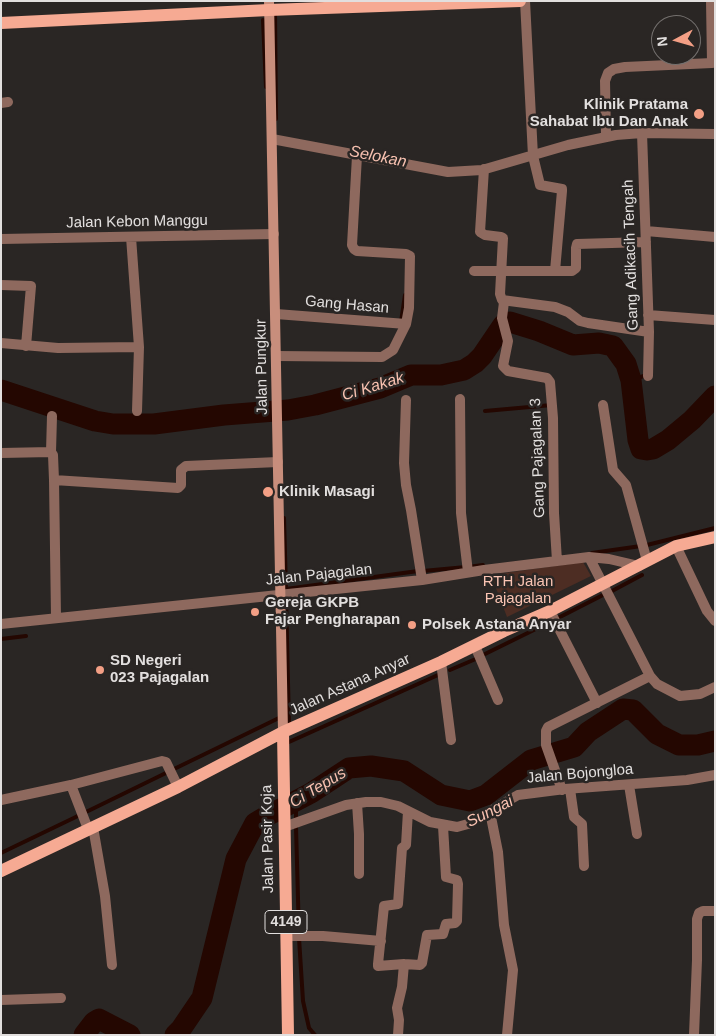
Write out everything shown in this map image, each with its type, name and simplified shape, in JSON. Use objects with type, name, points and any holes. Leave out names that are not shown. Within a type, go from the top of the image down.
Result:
[{"type":"main road","points":[[1,23],[269,6],[520,1]]},
{"type":"main road","name":"Jalan Pungkur","points":[[269,6],[276,314],[279,356],[277,401],[283,732]]},
{"type":"main road","name":"Jalan Astana Anyar","points":[[1,871],[178,787],[283,732],[441,662],[477,650],[504,631],[550,612],[676,546],[715,538]]},
{"type":"main road","name":"Jalan Pasir Koja","points":[[283,732],[288,1035]]},
{"type":"street","points":[[524,1],[533,156],[540,185],[562,189],[555,271]]},
{"type":"street","points":[[606,136],[605,81],[608,73],[614,69],[625,67],[712,64],[711,1]]},
{"type":"street","points":[[272,139],[448,172],[482,170],[606,136],[642,132],[715,134]]},
{"type":"street","name":"Gang Adikacih Tengah","points":[[642,132],[649,332],[648,376]]},
{"type":"street","name":"Gang Hasan","points":[[276,314],[402,324],[409,308],[410,256],[406,254],[357,251],[352,245],[356,156]]},
{"type":"street","name":"Gang Pajagalan 3","points":[[482,170],[484,198],[480,232],[485,235],[501,236],[503,238],[502,300],[508,341],[503,363],[505,369],[515,373],[547,378],[550,382],[553,418],[557,561]]},
{"type":"street","name":"Jalan Kebon Manggu","points":[[1,239],[274,234]]},
{"type":"street","points":[[474,271],[574,270],[578,244],[645,238],[715,237]]},
{"type":"street","points":[[131,238],[139,347],[137,411]]},
{"type":"street","points":[[1,285],[31,286],[26,346]]},
{"type":"street","points":[[502,300],[555,307],[588,323],[649,332]]},
{"type":"street","points":[[648,315],[715,320]]},
{"type":"street","points":[[279,356],[382,357],[393,350],[402,324]]},
{"type":"street","points":[[1,343],[26,346],[139,347]]},
{"type":"street","points":[[460,399],[461,513],[468,569]]},
{"type":"street","points":[[406,400],[404,463],[422,580]]},
{"type":"street","points":[[602,405],[613,470],[626,485],[643,563]]},
{"type":"street","points":[[52,416],[51,452],[53,455],[54,480],[56,617]]},
{"type":"street","points":[[1,453],[51,452]]},
{"type":"street","points":[[54,480],[178,488],[181,485],[181,470],[186,466],[278,462]]},
{"type":"street","points":[[676,546],[707,612],[715,621]]},
{"type":"street","points":[[589,557],[650,676],[657,684],[680,696],[700,694],[715,687]]},
{"type":"street","name":"Jalan Pajagalan","points":[[1,624],[422,580],[468,569],[589,557],[643,563]]},
{"type":"street","points":[[550,612],[597,703]]},
{"type":"street","points":[[477,650],[498,700]]},
{"type":"street","points":[[441,662],[451,740]]},
{"type":"street","points":[[584,866],[582,824],[574,817],[565,789],[551,760],[546,745],[546,731],[548,727],[650,676]]},
{"type":"street","points":[[1,800],[71,785],[162,761],[166,762],[178,787]]},
{"type":"street","name":"Jalan Bojongloa","points":[[284,827],[346,805],[381,802],[398,806],[443,829],[468,824],[518,795],[565,789],[686,780],[715,774]]},
{"type":"street","points":[[71,785],[91,828],[106,896],[112,965]]},
{"type":"street","points":[[629,785],[637,834]]},
{"type":"street","points":[[358,805],[359,874]]},
{"type":"street","points":[[408,811],[406,845],[402,848],[398,904],[384,906],[378,965],[420,965],[427,935],[444,934],[446,924],[457,921],[458,884],[457,880],[446,877],[443,829]]},
{"type":"street","points":[[490,812],[498,852],[504,925],[512,970],[507,1035]]},
{"type":"street","points":[[694,1035],[697,919],[699,913],[703,911],[715,911]]},
{"type":"street","points":[[286,936],[323,936],[381,941]]},
{"type":"street","points":[[398,1035],[399,1020],[397,1008],[402,987],[404,964]]},
{"type":"street","points":[[1,1000],[61,998]]},
{"type":"green space","name":"RTH Jalan Pajagalan","points":[[583,562],[591,576],[507,617],[491,575]]},
{"type":"waterway","points":[[275,11],[276,119]]},
{"type":"waterway","points":[[263,20],[266,87]]},
{"type":"waterway","points":[[401,322],[405,295]]},
{"type":"waterway","name":"Ci Kakak","points":[[1,390],[95,421],[113,424],[154,424],[224,415],[288,410],[380,388],[411,375],[441,375],[464,370],[482,356],[503,325],[510,322],[573,345],[599,343],[613,346],[626,364],[631,380],[638,440],[641,449],[653,449],[668,440],[692,420],[715,396]]},
{"type":"waterway","name":"Selokan","points":[[631,380],[647,375]]},
{"type":"waterway","points":[[485,411],[552,405]]},
{"type":"waterway","points":[[284,518],[286,589],[418,571]]},
{"type":"waterway","points":[[647,545],[715,528]]},
{"type":"waterway","points":[[592,553],[641,546]]},
{"type":"waterway","points":[[468,567],[483,565]]},
{"type":"waterway","points":[[423,571],[466,567]]},
{"type":"waterway","points":[[612,591],[642,575]]},
{"type":"waterway","points":[[558,618],[603,595]]},
{"type":"waterway","points":[[286,596],[289,726]]},
{"type":"waterway","points":[[483,655],[550,622]]},
{"type":"waterway","points":[[1,639],[26,636]]},
{"type":"waterway","points":[[450,670],[478,658]]},
{"type":"waterway","points":[[289,742],[438,675]]},
{"type":"waterway","name":"Ci Tepus","points":[[175,1035],[202,998],[236,859],[255,823],[311,793],[349,768],[371,766],[404,771],[441,795],[470,801],[486,795],[531,760],[574,747],[588,732],[623,709],[633,710],[657,734],[679,745],[698,745],[715,741]]},
{"type":"waterway","points":[[172,770],[281,717]]},
{"type":"waterway","points":[[84,813],[170,771]]},
{"type":"waterway","name":"Sungai","points":[[296,802],[296,819]]},
{"type":"waterway","points":[[1,853],[82,814]]},
{"type":"waterway","points":[[296,827],[299,935]]},
{"type":"waterway","points":[[299,938],[303,1001],[309,1028],[315,1035]]},
{"type":"waterway","name":"Ci Tepus","points":[[84,1035],[94,1022],[99,1019],[130,1035]]},
{"type":"place","name":"Klinik Pratama Sahabat Ibu Dan Anak","points":[[699,114]]},
{"type":"place","name":"Klinik Masagi","points":[[268,492]]},
{"type":"place","name":"Gereja GKPB Fajar Pengharapan","points":[[255,612]]},
{"type":"place","name":"Polsek Astana Anyar","points":[[412,625]]},
{"type":"place","name":"SD Negeri 023 Pajagalan","points":[[100,670]]}]
